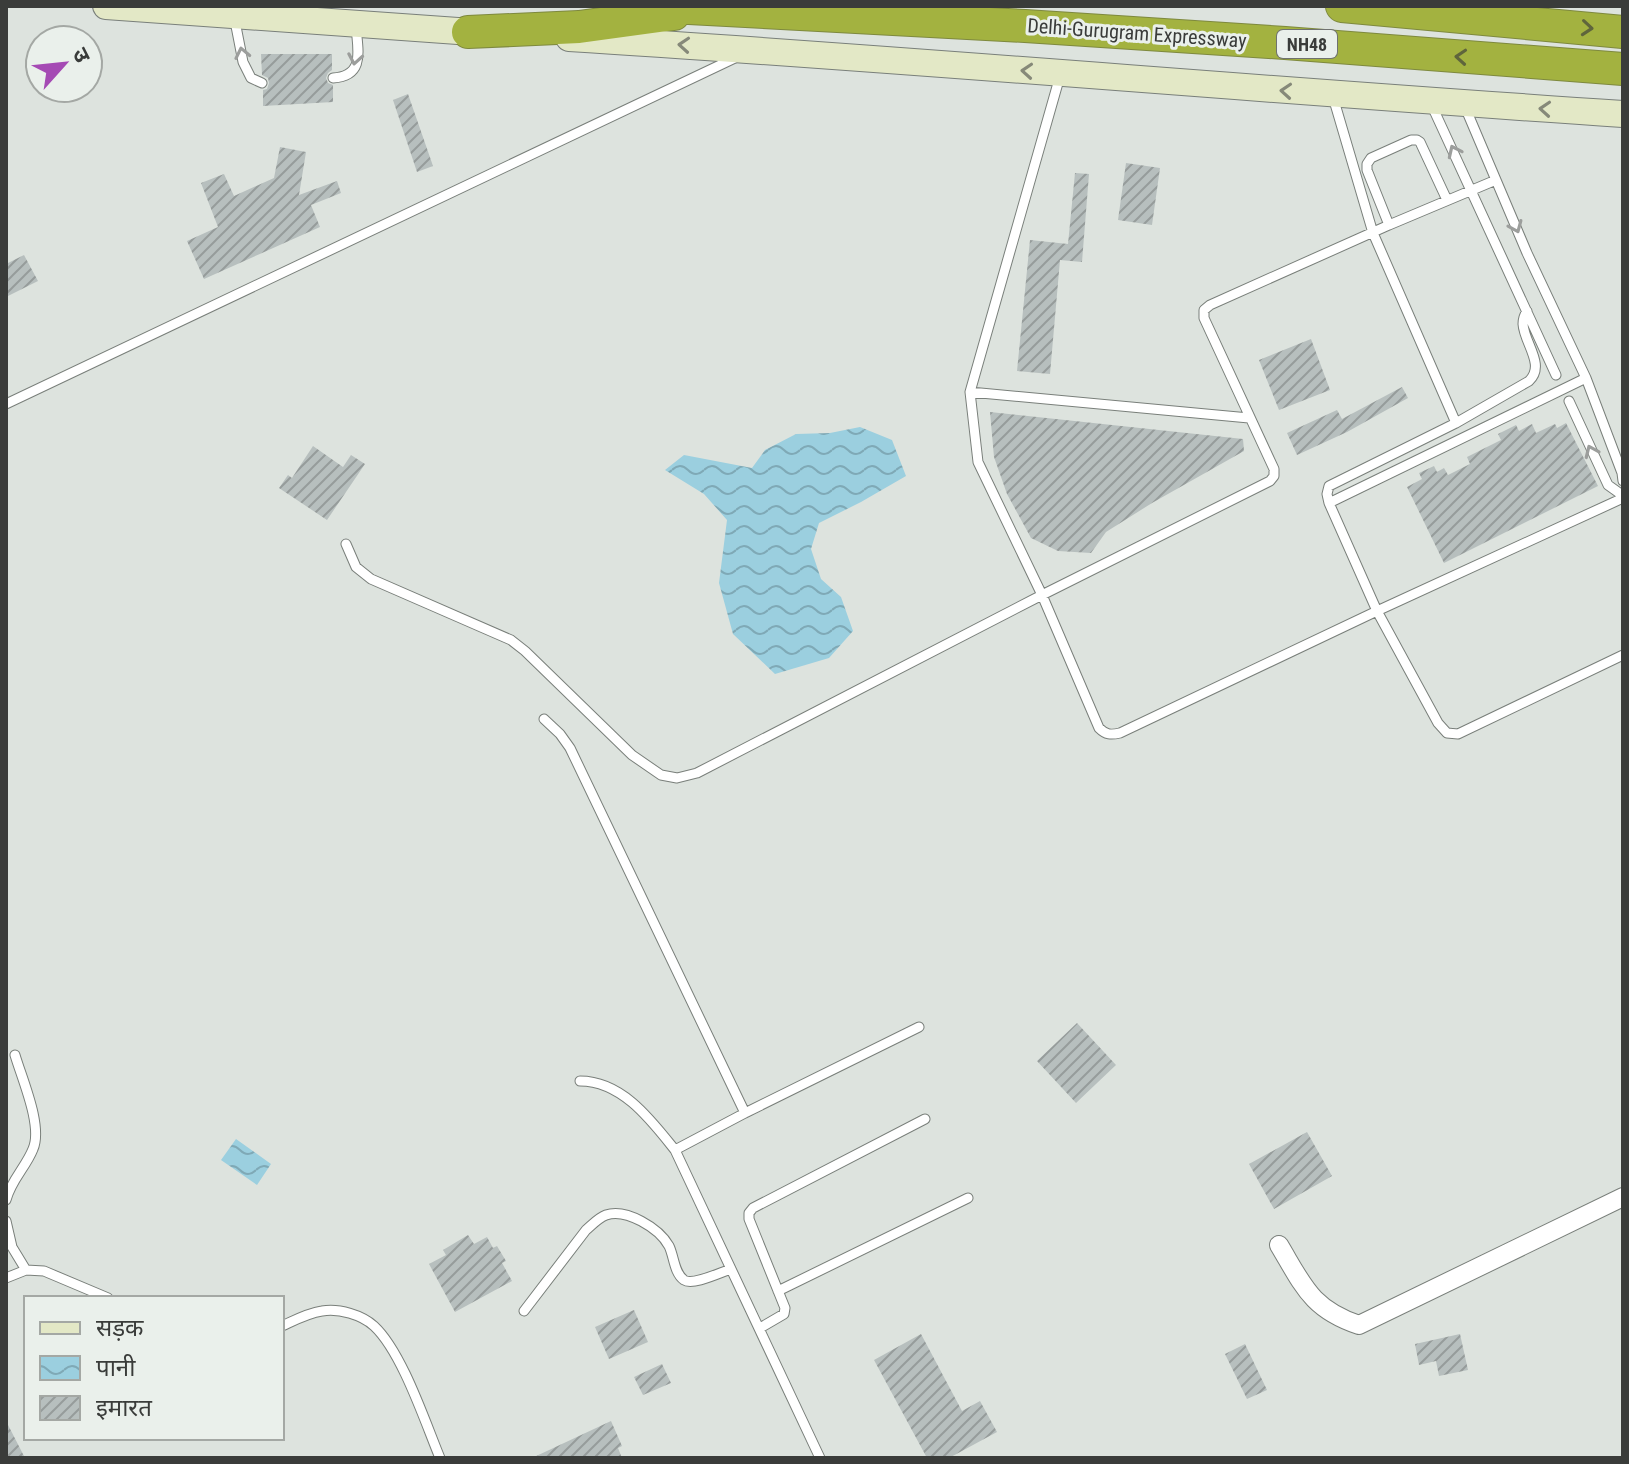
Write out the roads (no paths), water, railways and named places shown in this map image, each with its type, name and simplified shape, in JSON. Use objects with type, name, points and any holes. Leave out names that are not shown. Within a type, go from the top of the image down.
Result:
[{"type":"highway","name":"Delhi-Gurugram Expressway","points":[[651,6],[1071,29],[1623,69]]},
{"type":"highway","name":"NH48","points":[[1342,6],[1623,32]]},
{"type":"highway","points":[[468,32],[579,27],[705,10]]},
{"type":"main road","points":[[106,6],[1623,114]]},
{"type":"street","points":[[1279,1245],[1313,1299],[1325,1311],[1359,1325],[1623,1197]]},
{"type":"lane","points":[[234,15],[243,62],[251,78],[262,83]]},
{"type":"lane","points":[[333,78],[347,77],[354,70],[358,55],[356,24]]},
{"type":"lane","points":[[6,404],[753,50]]},
{"type":"lane","points":[[1061,73],[970,392],[978,462],[1042,595],[1099,728],[1109,735],[1120,733],[1623,495]]},
{"type":"lane","points":[[1332,94],[1373,233],[1456,423]]},
{"type":"lane","points":[[1431,102],[1556,375]]},
{"type":"lane","points":[[1463,104],[1527,253],[1586,378],[1623,481]]},
{"type":"lane","points":[[1389,225],[1367,164],[1371,158],[1411,140],[1420,142],[1447,200]]},
{"type":"lane","points":[[346,544],[356,567],[371,579],[511,640],[632,755],[661,775],[677,778],[697,773],[1270,481],[1274,469],[1204,318],[1204,310],[1389,225],[1496,180]]},
{"type":"lane","points":[[1527,311],[1523,325],[1536,368],[1535,376],[1456,423],[1329,486],[1329,503],[1377,611],[1438,723],[1447,733],[1458,734],[1623,655]]},
{"type":"lane","points":[[1329,503],[1586,378]]},
{"type":"lane","points":[[970,392],[1249,418]]},
{"type":"lane","points":[[1569,401],[1608,485],[1623,495]]},
{"type":"lane","points":[[544,719],[570,748],[745,1113]]},
{"type":"lane","points":[[675,1150],[919,1027]]},
{"type":"lane","points":[[6,1200],[9,1187],[36,1141],[36,1129],[15,1055]]},
{"type":"lane","points":[[580,1081],[603,1083],[619,1092],[635,1105],[675,1150],[820,1458]]},
{"type":"lane","points":[[760,1328],[784,1314],[785,1308],[749,1213],[753,1208],[925,1119]]},
{"type":"lane","points":[[778,1291],[968,1198]]},
{"type":"lane","points":[[524,1311],[586,1230],[608,1214],[621,1214],[654,1229],[670,1248],[684,1280],[692,1282],[731,1269]]},
{"type":"lane","points":[[6,1221],[12,1247],[26,1270]]},
{"type":"lane","points":[[6,1278],[26,1270],[44,1271],[103,1296]]},
{"type":"lane","points":[[284,1325],[323,1310],[339,1311],[373,1325],[403,1370],[440,1458]]},
{"type":"water","points":[[860,427],[892,440],[906,476],[819,523],[811,549],[821,579],[841,597],[853,631],[829,658],[775,674],[733,634],[719,583],[727,520],[704,494],[665,470],[684,455],[752,468],[765,450],[796,434],[830,433]]},
{"type":"water","points":[[236,1139],[271,1164],[257,1185],[221,1160]]}]
